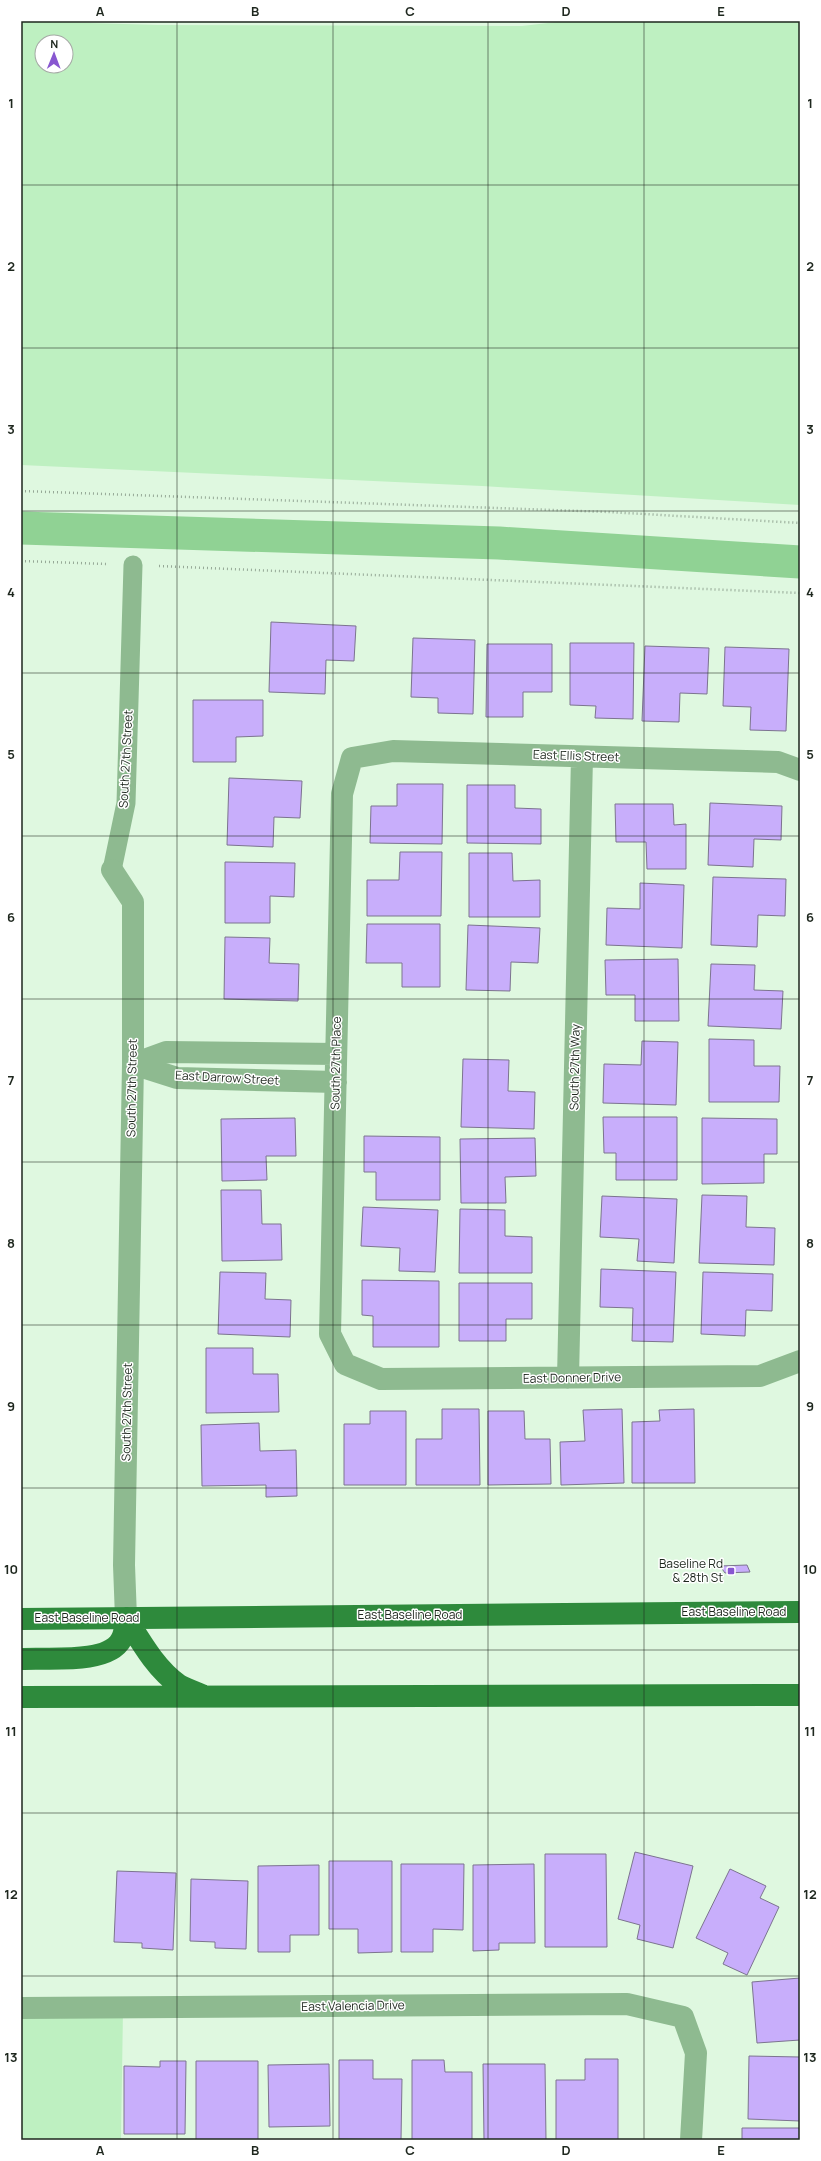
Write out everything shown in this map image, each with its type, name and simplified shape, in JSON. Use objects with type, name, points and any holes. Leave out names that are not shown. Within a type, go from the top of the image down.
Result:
[{"type":"main road","name":"East Baseline Road","points":[[21,1619],[800,1612]]},
{"type":"main road","points":[[21,1659],[86,1657],[108,1652],[121,1640],[126,1618]]},
{"type":"main road","points":[[126,1618],[151,1657],[164,1671],[180,1685],[207,1697]]},
{"type":"main road","points":[[21,1696],[207,1697],[800,1695]]},
{"type":"street","name":"East Ellis Street","points":[[352,758],[393,751],[778,762],[800,770]]},
{"type":"street","name":"South 27th Way","points":[[568,1378],[582,757]]},
{"type":"street","name":"South 27th Place","points":[[345,1364],[330,1334],[342,794],[352,758]]},
{"type":"street","name":"South 27th Street","points":[[112,870],[133,902],[133,1064],[124,1565],[126,1618]]},
{"type":"street","name":"East Darrow Street","points":[[133,1064],[166,1052],[336,1054]]},
{"type":"street","points":[[251,1053],[251,1081]]},
{"type":"street","name":"East Darrow Street","points":[[133,1064],[177,1078],[336,1082]]},
{"type":"street","name":"East Donner Drive","points":[[345,1364],[381,1379],[760,1376],[800,1362]]},
{"type":"street","name":"East Valencia Drive","points":[[21,2008],[628,2004],[683,2016],[696,2053],[691,2140]]},
{"type":"lane","name":"South 27th Street","points":[[112,870],[126,803],[133,565]]},
{"type":"path","points":[[21,491],[609,512],[800,523]]},
{"type":"path","points":[[21,561],[800,593]]},
{"type":"green space","points":[[21,21],[158,25],[522,26],[565,21],[800,21],[800,505],[482,486],[21,465]]},
{"type":"green space","points":[[21,2008],[123,2009],[121,2140],[21,2140]]},
{"type":"building","points":[[271,622],[356,626],[354,661],[326,660],[325,694],[269,692]]},
{"type":"building","points":[[413,638],[475,640],[473,714],[438,713],[438,698],[411,697]]},
{"type":"building","points":[[570,643],[634,643],[633,719],[595,718],[596,706],[570,705]]},
{"type":"building","points":[[487,644],[552,644],[552,692],[523,692],[523,717],[486,717]]},
{"type":"building","points":[[645,646],[709,648],[707,694],[680,693],[679,722],[642,721]]},
{"type":"building","points":[[725,647],[789,649],[786,731],[750,730],[751,707],[723,706]]},
{"type":"building","points":[[193,700],[263,700],[263,736],[236,737],[236,762],[193,762]]},
{"type":"building","points":[[229,778],[302,781],[300,818],[274,817],[273,847],[227,845]]},
{"type":"building","points":[[397,784],[443,784],[442,844],[370,843],[371,806],[397,806]]},
{"type":"building","points":[[467,785],[515,785],[515,808],[541,809],[541,844],[467,843]]},
{"type":"building","points":[[710,803],[782,806],[781,840],[754,839],[753,867],[708,865]]},
{"type":"building","points":[[615,804],[673,804],[674,825],[686,824],[686,869],[647,869],[646,842],[616,842]]},
{"type":"building","points":[[400,852],[442,852],[441,916],[367,916],[367,880],[399,880]]},
{"type":"building","points":[[469,853],[512,853],[513,881],[540,880],[540,917],[469,917]]},
{"type":"building","points":[[225,862],[295,863],[294,897],[270,896],[270,923],[225,923]]},
{"type":"building","points":[[713,877],[786,879],[785,916],[758,915],[757,947],[711,945]]},
{"type":"building","points":[[640,883],[684,885],[682,948],[606,945],[607,908],[640,909]]},
{"type":"building","points":[[367,924],[440,924],[440,987],[402,987],[402,963],[366,963]]},
{"type":"building","points":[[468,925],[540,928],[538,963],[511,962],[510,991],[466,990]]},
{"type":"building","points":[[225,937],[270,938],[269,963],[299,964],[298,1001],[224,999]]},
{"type":"building","points":[[678,959],[679,1021],[635,1021],[635,995],[606,995],[605,960]]},
{"type":"building","points":[[711,964],[755,965],[754,990],[783,991],[781,1029],[708,1026]]},
{"type":"building","points":[[709,1039],[754,1040],[754,1066],[780,1066],[779,1102],[709,1102]]},
{"type":"building","points":[[642,1041],[678,1042],[676,1105],[603,1103],[604,1064],[641,1065]]},
{"type":"building","points":[[463,1059],[509,1060],[508,1091],[535,1092],[534,1129],[461,1127]]},
{"type":"building","points":[[603,1117],[677,1117],[677,1180],[616,1180],[616,1153],[604,1153]]},
{"type":"building","points":[[295,1118],[296,1156],[266,1156],[267,1180],[222,1181],[221,1119]]},
{"type":"building","points":[[702,1118],[777,1119],[777,1154],[764,1154],[764,1183],[702,1184]]},
{"type":"building","points":[[364,1136],[440,1137],[440,1200],[376,1200],[376,1172],[364,1172]]},
{"type":"building","points":[[535,1138],[536,1176],[505,1177],[506,1203],[461,1203],[460,1139]]},
{"type":"building","points":[[221,1190],[261,1190],[262,1224],[281,1224],[282,1260],[222,1261]]},
{"type":"building","points":[[702,1195],[747,1196],[746,1227],[775,1228],[774,1265],[699,1263]]},
{"type":"building","points":[[602,1196],[677,1199],[674,1263],[637,1261],[639,1239],[600,1237]]},
{"type":"building","points":[[363,1207],[438,1210],[435,1272],[399,1271],[400,1248],[361,1246]]},
{"type":"building","points":[[460,1209],[505,1210],[505,1236],[532,1237],[532,1273],[459,1273]]},
{"type":"building","points":[[601,1269],[676,1272],[673,1342],[632,1341],[633,1308],[600,1307]]},
{"type":"building","points":[[220,1272],[266,1273],[265,1299],[291,1300],[290,1337],[218,1334]]},
{"type":"building","points":[[703,1272],[773,1274],[772,1311],[746,1310],[745,1336],[701,1334]]},
{"type":"building","points":[[362,1280],[439,1281],[439,1347],[373,1347],[373,1316],[362,1315]]},
{"type":"building","points":[[459,1283],[532,1283],[532,1319],[506,1319],[506,1341],[459,1341]]},
{"type":"building","points":[[206,1348],[253,1348],[253,1374],[278,1374],[279,1412],[206,1413]]},
{"type":"building","points":[[442,1409],[479,1409],[480,1485],[416,1485],[416,1439],[442,1439]]},
{"type":"building","points":[[622,1409],[624,1483],[561,1485],[560,1442],[585,1441],[583,1410]]},
{"type":"building","points":[[694,1409],[695,1483],[632,1483],[632,1422],[660,1421],[659,1410]]},
{"type":"building","points":[[370,1411],[406,1411],[406,1485],[344,1485],[344,1424],[370,1424]]},
{"type":"building","points":[[488,1411],[524,1411],[525,1439],[550,1439],[551,1484],[488,1485]]},
{"type":"building","points":[[259,1423],[260,1451],[296,1450],[297,1496],[266,1497],[266,1485],[202,1486],[201,1425]]},
{"type":"building","points":[[747,1565],[750,1572],[725,1573],[720,1566]]},
{"type":"building","points":[[635,1852],[693,1866],[673,1948],[637,1939],[640,1925],[618,1919]]},
{"type":"building","points":[[545,1854],[606,1854],[607,1947],[545,1947]]},
{"type":"building","points":[[329,1861],[392,1861],[392,1952],[358,1953],[358,1929],[329,1929]]},
{"type":"building","points":[[401,1864],[464,1864],[463,1930],[433,1929],[433,1952],[401,1952]]},
{"type":"building","points":[[534,1864],[535,1943],[499,1943],[499,1950],[473,1951],[473,1865]]},
{"type":"building","points":[[319,1865],[319,1935],[290,1935],[290,1952],[258,1952],[258,1866]]},
{"type":"building","points":[[730,1869],[766,1886],[760,1898],[779,1907],[747,1975],[723,1964],[728,1953],[696,1938]]},
{"type":"building","points":[[117,1871],[176,1873],[173,1950],[142,1948],[142,1943],[114,1942]]},
{"type":"building","points":[[191,1879],[248,1881],[246,1949],[215,1948],[215,1942],[190,1941]]},
{"type":"building","points":[[800,1978],[800,2040],[757,2043],[752,1982]]},
{"type":"building","points":[[749,2056],[800,2057],[800,2121],[748,2119]]},
{"type":"building","points":[[585,2059],[618,2059],[618,2140],[556,2140],[556,2080],[585,2080]]},
{"type":"building","points":[[339,2060],[373,2060],[373,2079],[402,2079],[401,2140],[339,2139]]},
{"type":"building","points":[[412,2060],[444,2060],[445,2072],[472,2072],[472,2140],[412,2140]]},
{"type":"building","points":[[160,2061],[186,2061],[185,2134],[124,2134],[124,2066],[160,2067]]},
{"type":"building","points":[[196,2061],[258,2061],[258,2140],[196,2140]]},
{"type":"building","points":[[329,2064],[330,2126],[269,2127],[268,2065]]},
{"type":"building","points":[[483,2064],[545,2064],[546,2140],[484,2140]]},
{"type":"building","points":[[742,2128],[800,2128],[800,2140],[742,2140]]},
{"type":"waterway","points":[[21,528],[499,543],[800,562]]},
{"type":"place","name":"Baseline Rd & 28th St","points":[[731,1571]]}]
